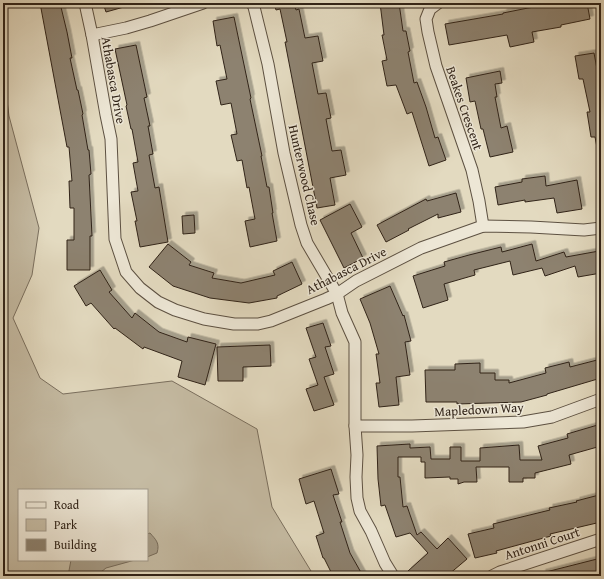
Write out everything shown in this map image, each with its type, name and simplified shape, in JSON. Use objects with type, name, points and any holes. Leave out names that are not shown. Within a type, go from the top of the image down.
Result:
[{"type":"street","name":"Athabasca Drive","points":[[85,3],[111,139],[114,239],[126,272],[140,288],[158,302],[175,310],[204,319],[234,324],[258,324],[271,321],[337,294],[356,281],[421,248],[483,226],[531,226],[584,230],[601,228]]},
{"type":"street","points":[[92,34],[144,23],[203,3]]},
{"type":"street","name":"Hunterwood Chase","points":[[252,3],[268,64],[284,153],[301,225],[307,243],[337,294],[342,313],[355,342],[357,498],[360,511],[393,576]]},
{"type":"street","name":"Beakes Crescent","points":[[438,3],[430,9],[426,19],[428,32],[436,66],[472,170],[483,226]]},
{"type":"street","name":"Mapledown Way","points":[[355,426],[412,426],[523,422],[552,417],[601,399]]},
{"type":"street","name":"Antonni Court","points":[[492,576],[500,572],[601,539]]},
{"type":"green space","points":[[3,69],[9,116],[39,228],[32,275],[13,318],[40,378],[63,394],[172,381],[257,429],[272,507],[314,576],[3,576]]},
{"type":"shaded area","points":[[150,533],[157,542],[158,550],[157,553],[148,557],[148,534]]},
{"type":"shaded area","points":[[71,561],[131,561],[106,568],[96,576],[68,576]]},
{"type":"building","points":[[40,3],[60,3],[72,58],[70,58],[83,114],[91,174],[89,175],[92,236],[90,236],[90,270],[67,270],[67,240],[74,240],[74,208],[70,208],[69,181],[72,181],[69,147],[67,147]]},
{"type":"building","points":[[103,3],[131,3],[131,5],[106,12]]},
{"type":"building","points":[[274,3],[294,3],[296,10],[299,9],[305,38],[318,36],[323,61],[312,63],[318,94],[326,93],[331,118],[326,119],[332,151],[341,150],[346,175],[330,178],[335,205],[317,208],[285,42],[287,42],[280,9],[276,10]]},
{"type":"building","points":[[380,3],[399,3],[403,31],[406,31],[410,51],[408,52],[414,83],[417,82],[435,138],[438,137],[446,160],[429,166],[412,112],[407,114],[396,85],[387,86],[382,61],[387,60],[382,35],[384,35]]},
{"type":"building","points":[[562,3],[587,3],[590,19],[561,25],[561,27],[532,32],[534,42],[510,47],[507,35],[449,45],[445,24]]},
{"type":"building","points":[[234,17],[251,98],[267,187],[269,187],[277,241],[250,247],[245,221],[255,219],[249,187],[247,188],[242,160],[237,161],[231,135],[237,134],[231,103],[221,105],[216,81],[227,79],[220,45],[217,46],[213,21]]},
{"type":"building","points":[[136,45],[147,97],[144,98],[150,126],[148,126],[153,154],[149,155],[155,188],[159,187],[168,242],[140,247],[135,221],[137,221],[131,192],[138,191],[133,163],[138,162],[115,49]]},
{"type":"building","points":[[594,53],[599,80],[601,80],[601,152],[598,153],[595,137],[591,137],[587,112],[590,112],[583,79],[579,79],[575,56]]},
{"type":"building","points":[[500,71],[502,83],[495,84],[497,97],[495,97],[501,128],[507,126],[513,152],[490,157],[483,129],[481,129],[475,101],[470,102],[466,78]]},
{"type":"building","points":[[545,176],[546,186],[577,180],[582,209],[557,213],[554,198],[525,202],[525,200],[498,205],[495,187],[522,182],[522,179]]},
{"type":"building","points":[[456,193],[461,212],[438,218],[438,214],[386,242],[377,225],[426,199],[427,201]]},
{"type":"building","points":[[350,204],[362,227],[351,233],[363,258],[344,268],[320,220]]},
{"type":"building","points":[[194,215],[195,233],[183,234],[182,216]]},
{"type":"building","points":[[168,244],[191,262],[189,265],[214,273],[212,278],[241,283],[275,275],[273,271],[292,262],[302,284],[277,296],[277,298],[249,303],[210,298],[173,286],[149,267]]},
{"type":"building","points":[[532,244],[536,261],[564,252],[566,257],[599,251],[601,273],[578,277],[575,266],[545,276],[542,268],[513,275],[510,261],[474,270],[475,275],[444,284],[448,300],[423,308],[413,276],[445,266],[444,262],[469,255],[501,247],[502,252]]},
{"type":"building","points":[[100,270],[112,290],[109,292],[132,318],[135,313],[159,332],[187,342],[188,337],[216,344],[205,385],[178,377],[182,361],[144,347],[143,349],[115,328],[114,329],[91,303],[86,306],[74,286]]},
{"type":"building","points":[[390,286],[403,316],[404,315],[411,341],[405,342],[410,375],[396,377],[399,405],[379,407],[376,383],[380,383],[376,354],[379,354],[370,323],[360,299]]},
{"type":"building","points":[[323,323],[331,346],[325,347],[334,374],[324,377],[334,405],[314,411],[306,389],[318,385],[309,359],[316,357],[306,328]]},
{"type":"building","points":[[270,345],[271,366],[243,367],[243,381],[218,381],[217,347]]},
{"type":"building","points":[[601,359],[601,378],[521,402],[457,404],[457,402],[426,402],[425,370],[455,370],[455,364],[480,363],[480,373],[495,373],[495,380],[509,380],[509,383],[546,373],[545,368],[569,362],[570,367]]},
{"type":"building","points":[[601,424],[601,446],[569,455],[571,464],[535,473],[535,478],[523,478],[523,482],[509,482],[509,467],[476,467],[477,482],[464,482],[458,484],[458,479],[450,479],[450,477],[425,478],[425,462],[421,462],[421,457],[398,457],[398,477],[400,477],[403,507],[407,506],[417,535],[421,532],[437,549],[448,538],[467,559],[448,575],[446,573],[443,576],[413,576],[408,571],[428,553],[410,533],[396,537],[385,505],[381,506],[377,446],[410,444],[410,448],[430,447],[431,459],[450,459],[450,447],[461,447],[461,461],[480,461],[480,448],[519,445],[520,460],[542,460],[538,446],[568,438],[567,434]]},
{"type":"building","points":[[331,469],[339,494],[333,495],[342,522],[340,522],[350,553],[363,576],[333,576],[323,558],[316,536],[324,533],[314,501],[306,504],[299,479]]},
{"type":"building","points":[[599,495],[601,504],[601,522],[550,534],[551,536],[496,551],[497,553],[475,558],[468,534],[494,528],[493,524],[550,510],[549,508],[577,502],[576,501]]},
{"type":"building","points":[[601,558],[601,576],[543,576],[542,573]]}]
